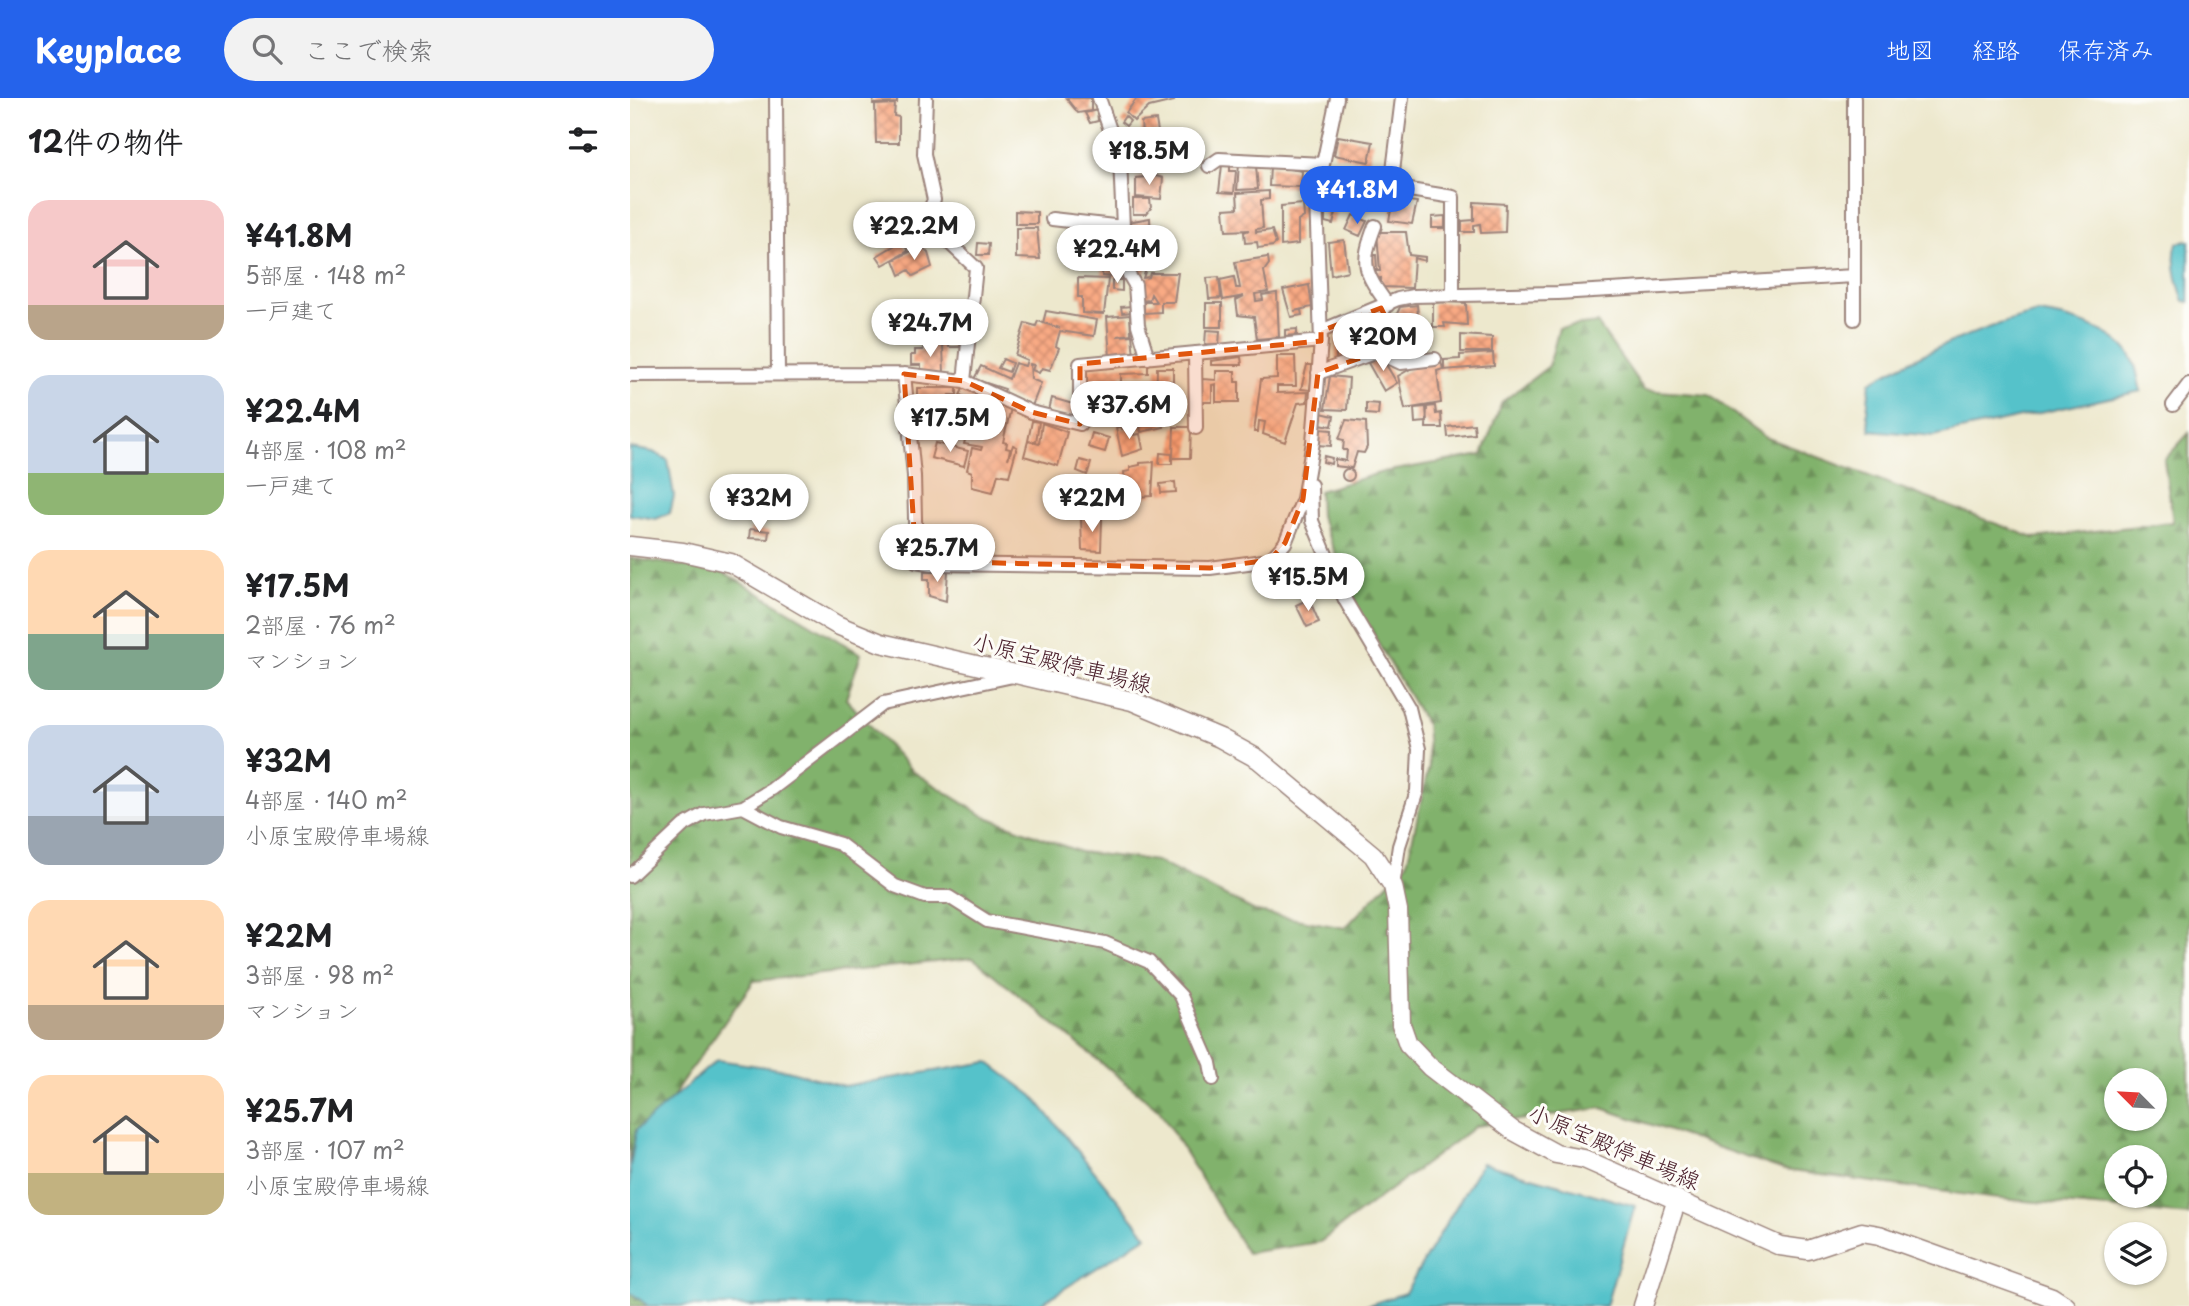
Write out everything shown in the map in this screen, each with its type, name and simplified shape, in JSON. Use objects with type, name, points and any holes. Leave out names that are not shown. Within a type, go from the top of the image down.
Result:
[{"type":"main road","name":"小原宝殿停車場線","points":[[630,546],[682,552],[731,563],[837,625],[881,643],[1132,701],[1220,738],[1258,759],[1373,855],[1393,886],[1398,910],[1402,1024],[1408,1044],[1430,1067],[1512,1130],[1556,1154],[1584,1159],[1780,1247],[1808,1250],[1862,1232],[1879,1235],[2052,1297],[2066,1306]]},
{"type":"main road","points":[[1643,1306],[1677,1199]]},
{"type":"street","points":[[776,98],[778,372]]},
{"type":"street","points":[[926,98],[924,154],[934,200],[925,220],[976,268],[964,382]]},
{"type":"street","points":[[1099,98],[1114,135],[1123,175],[1123,227],[1129,275],[1135,285],[1138,325],[1148,358]]},
{"type":"street","points":[[904,373],[914,475],[916,561],[933,564],[1210,568],[1270,560],[1285,543],[1303,499],[1309,459],[1321,336],[1316,197],[1337,98]]},
{"type":"street","points":[[1402,98],[1391,187],[1453,198],[1453,295]]},
{"type":"street","points":[[1854,98],[1854,319]]},
{"type":"street","points":[[1209,166],[1219,159],[1323,164]]},
{"type":"street","points":[[1052,219],[1123,227]]},
{"type":"street","points":[[1375,226],[1367,247],[1365,268],[1385,306],[1385,349],[1388,357],[1401,363],[1435,359]]},
{"type":"street","points":[[630,375],[904,373],[964,382],[1031,412],[1080,424],[1080,364],[1321,336],[1413,296],[1558,293],[1854,276]]},
{"type":"street","points":[[1318,373],[1385,349]]},
{"type":"street","points":[[1195,352],[1196,428]]},
{"type":"street","points":[[2173,405],[2189,384]]},
{"type":"street","points":[[1309,459],[1312,521],[1345,600],[1409,708],[1419,749],[1417,791],[1399,846],[1393,886]]},
{"type":"street","points":[[630,876],[683,826],[704,814],[743,807],[772,789],[883,704],[1017,675]]},
{"type":"street","points":[[743,807],[781,827],[840,844],[895,886],[925,897],[949,897],[987,920],[1105,943],[1149,962],[1181,996],[1210,1063],[1213,1079]]},
{"type":"highlighted area","points":[[1381,308],[1386,318],[1385,349],[1318,373],[1303,499],[1285,543],[1270,560],[1210,568],[916,561],[904,374],[964,381],[1031,412],[1080,424],[1080,364],[1321,341],[1321,331]]},
{"type":"green space","points":[[1597,323],[1644,390],[1709,395],[1765,437],[2034,538],[2173,522],[2164,460],[2189,433],[2189,1215],[2107,1208],[2167,1208],[2167,1145],[2104,1145],[2104,1208],[1990,1198],[1784,1170],[1602,1108],[1476,1126],[1320,1242],[1247,1253],[1159,1110],[973,958],[754,981],[681,1083],[644,1152],[741,1306],[630,1306],[630,558],[723,572],[861,654],[846,699],[912,771],[984,816],[1080,852],[1156,861],[1257,912],[1345,928],[1407,863],[1429,766],[1426,724],[1359,611],[1320,516],[1319,491],[1383,472],[1482,455],[1502,402],[1549,366],[1559,328]]},
{"type":"water","points":[[2189,241],[2189,302],[2184,301],[2182,295],[2176,272],[2175,250],[2177,243]]},
{"type":"water","points":[[2038,313],[2077,321],[2115,339],[2132,358],[2141,391],[1933,436],[1870,430],[1867,413],[1870,382],[1951,342]]},
{"type":"water","points":[[630,448],[653,452],[668,460],[674,496],[670,513],[656,519],[630,515]]},
{"type":"water","points":[[717,1060],[787,1070],[844,1086],[988,1062],[1033,1096],[1147,1236],[1037,1306],[648,1306],[630,1292],[630,1168],[636,1130]]},
{"type":"water","points":[[1482,1163],[1635,1206],[1606,1306],[1365,1306],[1405,1293]]},
{"type":"building","points":[[874,98],[897,98],[897,103],[873,104]]},
{"type":"building","points":[[1066,98],[1091,98],[1091,111],[1078,113]]},
{"type":"building","points":[[1137,98],[1173,98],[1174,101],[1149,107],[1134,121],[1126,113]]},
{"type":"building","points":[[895,104],[894,116],[899,117],[899,143],[876,143],[875,105]]},
{"type":"building","points":[[1097,110],[1098,121],[1090,123],[1085,113]]},
{"type":"building","points":[[1125,116],[1130,121],[1126,126],[1121,122]]},
{"type":"building","points":[[1156,120],[1158,132],[1147,133],[1156,134],[1157,156],[1178,153],[1179,164],[1129,169],[1124,148],[1130,147],[1131,153],[1137,152],[1135,135],[1142,134],[1141,122]]},
{"type":"building","points":[[1338,136],[1373,142],[1369,162],[1334,155]]},
{"type":"building","points":[[1239,164],[1256,166],[1258,189],[1237,190]]},
{"type":"building","points":[[1222,165],[1230,165],[1230,171],[1236,171],[1234,193],[1219,192]]},
{"type":"building","points":[[1270,166],[1302,171],[1301,187],[1269,186]]},
{"type":"building","points":[[1136,178],[1163,178],[1161,199],[1136,197]]},
{"type":"building","points":[[1269,191],[1269,199],[1261,200],[1263,228],[1256,229],[1256,232],[1272,230],[1276,243],[1273,246],[1258,248],[1257,242],[1245,243],[1244,232],[1249,230],[1226,231],[1224,209],[1238,208],[1237,193]]},
{"type":"building","points":[[1133,199],[1150,199],[1151,208],[1146,214],[1133,214]]},
{"type":"building","points":[[1393,199],[1417,202],[1412,224],[1389,221]]},
{"type":"building","points":[[1474,202],[1506,204],[1505,232],[1481,233],[1480,224],[1474,225],[1474,232],[1462,232],[1462,221],[1474,220]]},
{"type":"building","points":[[1303,204],[1304,217],[1298,221],[1298,244],[1281,246],[1281,206]]},
{"type":"building","points":[[1325,210],[1336,213],[1333,224],[1325,222]]},
{"type":"building","points":[[1015,211],[1037,212],[1037,224],[1015,224]]},
{"type":"building","points":[[1353,215],[1367,221],[1360,236],[1346,230]]},
{"type":"building","points":[[1445,216],[1445,228],[1432,228],[1432,217]]},
{"type":"building","points":[[1150,218],[1151,246],[1143,250],[1144,260],[1132,262],[1129,239],[1132,234],[1129,234],[1127,222]]},
{"type":"building","points":[[1016,228],[1037,228],[1040,259],[1016,258]]},
{"type":"building","points":[[1377,232],[1406,232],[1409,255],[1425,257],[1425,261],[1414,258],[1412,288],[1381,287],[1381,278],[1374,279],[1373,271],[1380,271]]},
{"type":"building","points":[[1344,240],[1348,271],[1331,275],[1328,242]]},
{"type":"building","points":[[902,241],[908,251],[883,265],[877,256]]},
{"type":"building","points":[[978,243],[989,244],[988,255],[977,255]]},
{"type":"building","points":[[921,246],[928,253],[932,267],[913,276],[909,270],[900,275],[894,260]]},
{"type":"building","points":[[1370,255],[1376,255],[1377,269],[1371,269]]},
{"type":"building","points":[[1268,257],[1269,264],[1264,271],[1268,292],[1255,294],[1256,301],[1263,300],[1262,295],[1277,293],[1279,337],[1257,339],[1254,317],[1238,315],[1236,300],[1244,296],[1223,300],[1220,280],[1234,277],[1236,288],[1240,288],[1235,262]]},
{"type":"building","points":[[1103,263],[1123,264],[1122,278],[1102,276]]},
{"type":"building","points":[[1147,266],[1143,278],[1149,277],[1150,273],[1178,273],[1174,302],[1161,302],[1161,312],[1144,313],[1144,302],[1156,302],[1151,294],[1149,300],[1140,301],[1134,267]]},
{"type":"building","points":[[1219,277],[1221,298],[1209,299],[1207,278]]},
{"type":"building","points":[[1078,278],[1108,279],[1104,314],[1082,313],[1082,297],[1078,297]]},
{"type":"building","points":[[1112,280],[1122,280],[1122,291],[1112,290]]},
{"type":"building","points":[[1309,285],[1312,307],[1294,311],[1301,310],[1302,315],[1291,317],[1283,290]]},
{"type":"building","points":[[1206,303],[1222,303],[1222,327],[1206,327]]},
{"type":"building","points":[[1433,303],[1466,303],[1467,325],[1444,323],[1445,327],[1433,327]]},
{"type":"building","points":[[1417,305],[1419,326],[1429,333],[1429,339],[1417,342],[1415,355],[1398,357],[1392,348],[1392,325],[1400,307]]},
{"type":"building","points":[[1132,306],[1133,312],[1122,313],[1121,307]]},
{"type":"building","points":[[1046,311],[1097,320],[1094,336],[1060,331],[1056,346],[1059,348],[1050,370],[1042,368],[1039,373],[1032,370],[1034,365],[1030,364],[1031,379],[1041,383],[1032,406],[1003,394],[1005,389],[974,379],[981,366],[1009,379],[1015,363],[1025,366],[1027,360],[1015,355],[1025,323],[1036,326],[1038,321],[1043,323]]},
{"type":"building","points":[[1130,315],[1131,334],[1117,336],[1132,335],[1134,357],[1110,357],[1107,317]]},
{"type":"building","points":[[1371,325],[1378,345],[1336,361],[1336,337]]},
{"type":"building","points":[[1297,329],[1297,335],[1285,336],[1285,330]]},
{"type":"building","points":[[1206,330],[1220,331],[1219,345],[1205,344]]},
{"type":"building","points":[[1461,335],[1492,337],[1492,352],[1461,352]]},
{"type":"building","points":[[949,342],[961,342],[960,347],[949,347]]},
{"type":"building","points":[[924,344],[943,344],[944,374],[921,373],[921,365],[911,365],[911,355],[915,355],[915,350],[923,350]]},
{"type":"building","points":[[1493,353],[1494,366],[1444,370],[1444,360],[1460,359],[1460,355]]},
{"type":"building","points":[[1277,356],[1295,356],[1296,386],[1277,386],[1277,393],[1308,392],[1307,402],[1298,403],[1285,442],[1263,434],[1265,422],[1259,421],[1258,432],[1254,432],[1261,379],[1277,378]]},
{"type":"building","points":[[1381,356],[1397,383],[1384,391],[1368,363]]},
{"type":"building","points":[[1241,357],[1242,365],[1211,365],[1211,361]]},
{"type":"building","points":[[1003,359],[1012,363],[1009,372],[998,368]]},
{"type":"building","points":[[1441,362],[1443,369],[1437,371],[1441,403],[1405,409],[1398,376],[1414,367]]},
{"type":"building","points":[[1148,363],[1148,373],[1121,374],[1121,398],[1132,398],[1133,414],[1088,422],[1085,416],[1084,369]]},
{"type":"building","points":[[1307,365],[1313,365],[1310,390],[1301,389]]},
{"type":"building","points":[[1157,368],[1173,368],[1173,381],[1170,381],[1170,405],[1156,410]]},
{"type":"building","points":[[1216,371],[1235,371],[1235,382],[1239,382],[1239,402],[1216,402],[1216,384],[1212,385],[1212,402],[1201,402],[1202,379],[1216,380]]},
{"type":"building","points":[[1330,376],[1349,378],[1347,410],[1325,409]]},
{"type":"building","points":[[964,387],[976,392],[973,401],[960,395]]},
{"type":"building","points":[[917,388],[957,388],[957,395],[949,395],[953,413],[947,413],[947,437],[921,437],[923,409],[917,409]]},
{"type":"building","points":[[1052,398],[1073,404],[1076,413],[1071,416],[1049,410]]},
{"type":"building","points":[[990,400],[1011,408],[1003,442],[1007,443],[1006,448],[1010,449],[1008,459],[1013,445],[1017,447],[1009,476],[998,474],[993,492],[972,487],[972,472],[967,470],[972,448],[981,450],[982,447],[964,444],[966,436],[974,438],[984,401]]},
{"type":"building","points":[[967,401],[972,403],[972,413],[967,415],[962,413],[960,408],[962,403]]},
{"type":"building","points":[[1366,403],[1379,404],[1378,415],[1366,414]]},
{"type":"building","points":[[1435,406],[1436,414],[1441,413],[1442,428],[1426,428],[1427,407]]},
{"type":"building","points":[[1426,407],[1427,422],[1415,423],[1414,408]]},
{"type":"building","points":[[1321,413],[1334,416],[1332,426],[1319,424]]},
{"type":"building","points":[[1161,416],[1164,427],[1141,432],[1139,420]]},
{"type":"building","points":[[1346,420],[1366,422],[1367,447],[1364,453],[1357,452],[1352,468],[1335,466],[1335,459],[1346,461],[1344,440],[1339,439]]},
{"type":"building","points":[[1032,421],[1039,422],[1036,442],[1028,441]]},
{"type":"building","points":[[1042,423],[1067,432],[1058,466],[1024,456],[1028,441],[1039,444]]},
{"type":"building","points":[[1474,424],[1475,434],[1448,437],[1447,427]]},
{"type":"building","points":[[1120,426],[1122,429],[1132,427],[1134,435],[1140,434],[1143,449],[1122,456],[1116,428]]},
{"type":"building","points":[[1174,427],[1191,427],[1190,458],[1173,458]]},
{"type":"building","points":[[1319,429],[1332,430],[1331,446],[1317,445]]},
{"type":"building","points":[[1092,433],[1109,438],[1105,452],[1088,447]]},
{"type":"building","points":[[935,443],[968,451],[964,466],[931,458]]},
{"type":"building","points":[[1160,453],[1172,454],[1172,464],[1159,464]]},
{"type":"building","points":[[1324,456],[1332,458],[1331,464],[1323,462]]},
{"type":"building","points":[[1080,460],[1091,463],[1087,475],[1077,471]]},
{"type":"building","points":[[1154,462],[1152,496],[1133,497],[1131,483],[1125,483],[1124,472],[1140,463]]},
{"type":"building","points":[[1343,470],[1353,470],[1353,480],[1343,480]]},
{"type":"building","points":[[1175,482],[1176,492],[1161,493],[1160,484]]},
{"type":"building","points":[[1081,518],[1102,519],[1101,551],[1082,550]]},
{"type":"building","points":[[750,529],[769,531],[768,539],[749,538]]},
{"type":"building","points":[[924,571],[948,571],[946,601],[929,596],[929,579],[924,579]]},
{"type":"building","points":[[1309,599],[1319,622],[1307,627],[1296,605]]}]
